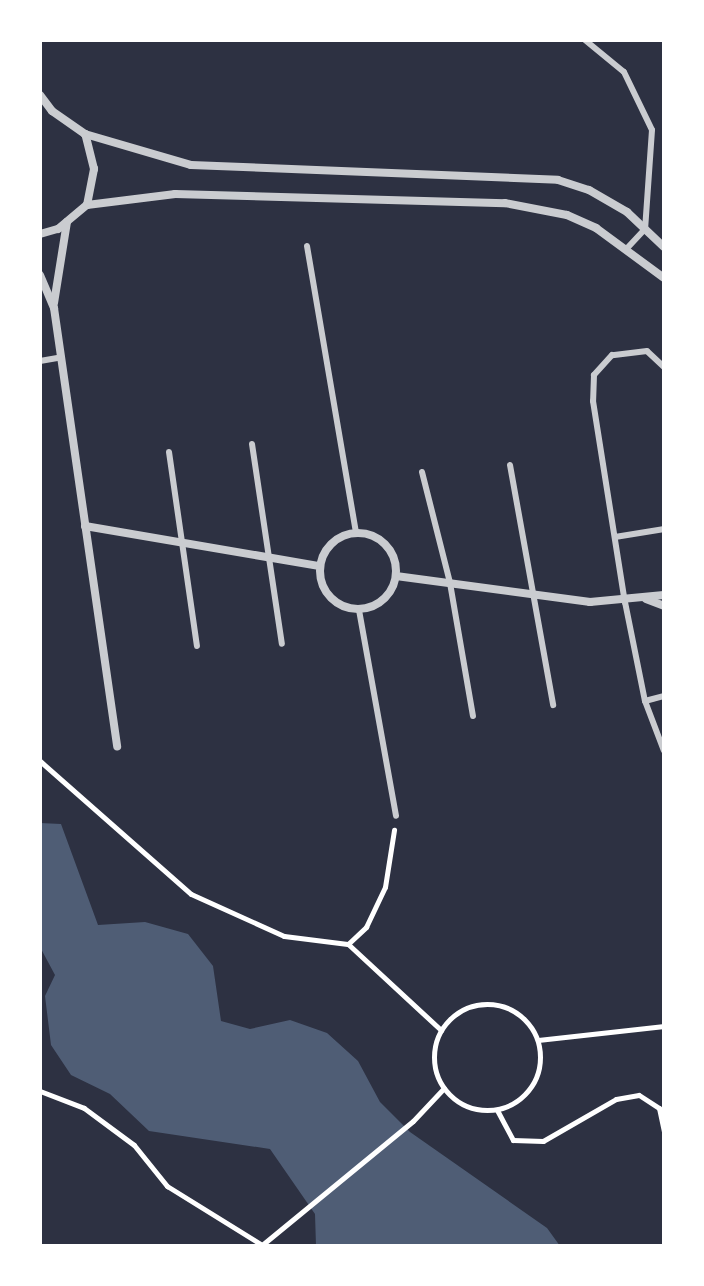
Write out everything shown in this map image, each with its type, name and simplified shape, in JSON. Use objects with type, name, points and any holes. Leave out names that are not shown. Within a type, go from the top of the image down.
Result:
[{"type":"street","points":[[40,95],[52,111],[85,134],[143,155],[217,168],[558,180],[589,190],[645,229],[664,247]]},
{"type":"street","points":[[40,110],[52,111]]},
{"type":"street","points":[[85,134],[94,169],[87,205]]},
{"type":"street","points":[[40,234],[68,222],[87,205],[163,195],[517,205],[567,215],[627,248],[664,278]]},
{"type":"street","points":[[54,308],[68,222]]},
{"type":"street","points":[[40,275],[54,308],[62,357],[117,747]]},
{"type":"street","points":[[85,526],[320,566]]},
{"type":"street","points":[[356,533],[381,540],[396,563],[396,576],[384,600],[359,610],[346,608],[325,592],[320,566],[332,543],[356,533]]},
{"type":"street","points":[[396,576],[531,594],[625,602],[664,595]]},
{"type":"street","points":[[644,599],[664,606]]},
{"type":"lane","points":[[585,40],[624,72],[648,113],[653,162],[645,229],[627,248]]},
{"type":"lane","points":[[307,246],[356,533]]},
{"type":"lane","points":[[664,367],[656,356],[634,350],[612,355],[594,375],[593,401],[625,602],[645,701],[664,751]]},
{"type":"lane","points":[[40,361],[62,357]]},
{"type":"lane","points":[[252,444],[272,558],[282,644]]},
{"type":"lane","points":[[169,452],[178,542],[197,646]]},
{"type":"lane","points":[[510,465],[553,705]]},
{"type":"lane","points":[[422,472],[450,583],[473,716]]},
{"type":"lane","points":[[615,537],[664,529]]},
{"type":"lane","points":[[359,610],[396,816]]},
{"type":"lane","points":[[645,701],[664,696]]},
{"type":"path","points":[[40,761],[191,894],[284,936],[348,944],[441,1030]]},
{"type":"path","points":[[348,944],[366,927],[385,887],[396,816]]},
{"type":"path","points":[[493,1003],[520,1015],[538,1040],[541,1055],[534,1084],[512,1105],[497,1110],[468,1107],[444,1088],[434,1059],[441,1030],[463,1009],[493,1003]]},
{"type":"path","points":[[538,1040],[664,1026]]},
{"type":"path","points":[[40,1091],[84,1108],[134,1145],[167,1186],[262,1245],[306,1212],[413,1121],[444,1088]]},
{"type":"path","points":[[497,1110],[513,1140],[543,1141],[616,1099],[639,1095],[659,1108],[664,1132]]},
{"type":"water","points":[[40,823],[61,824],[98,925],[145,922],[188,934],[213,966],[221,1021],[250,1029],[290,1020],[327,1033],[358,1061],[380,1102],[410,1132],[547,1228],[560,1246],[316,1246],[315,1214],[270,1149],[149,1131],[110,1094],[71,1075],[51,1045],[45,996],[55,975],[40,947]]}]
